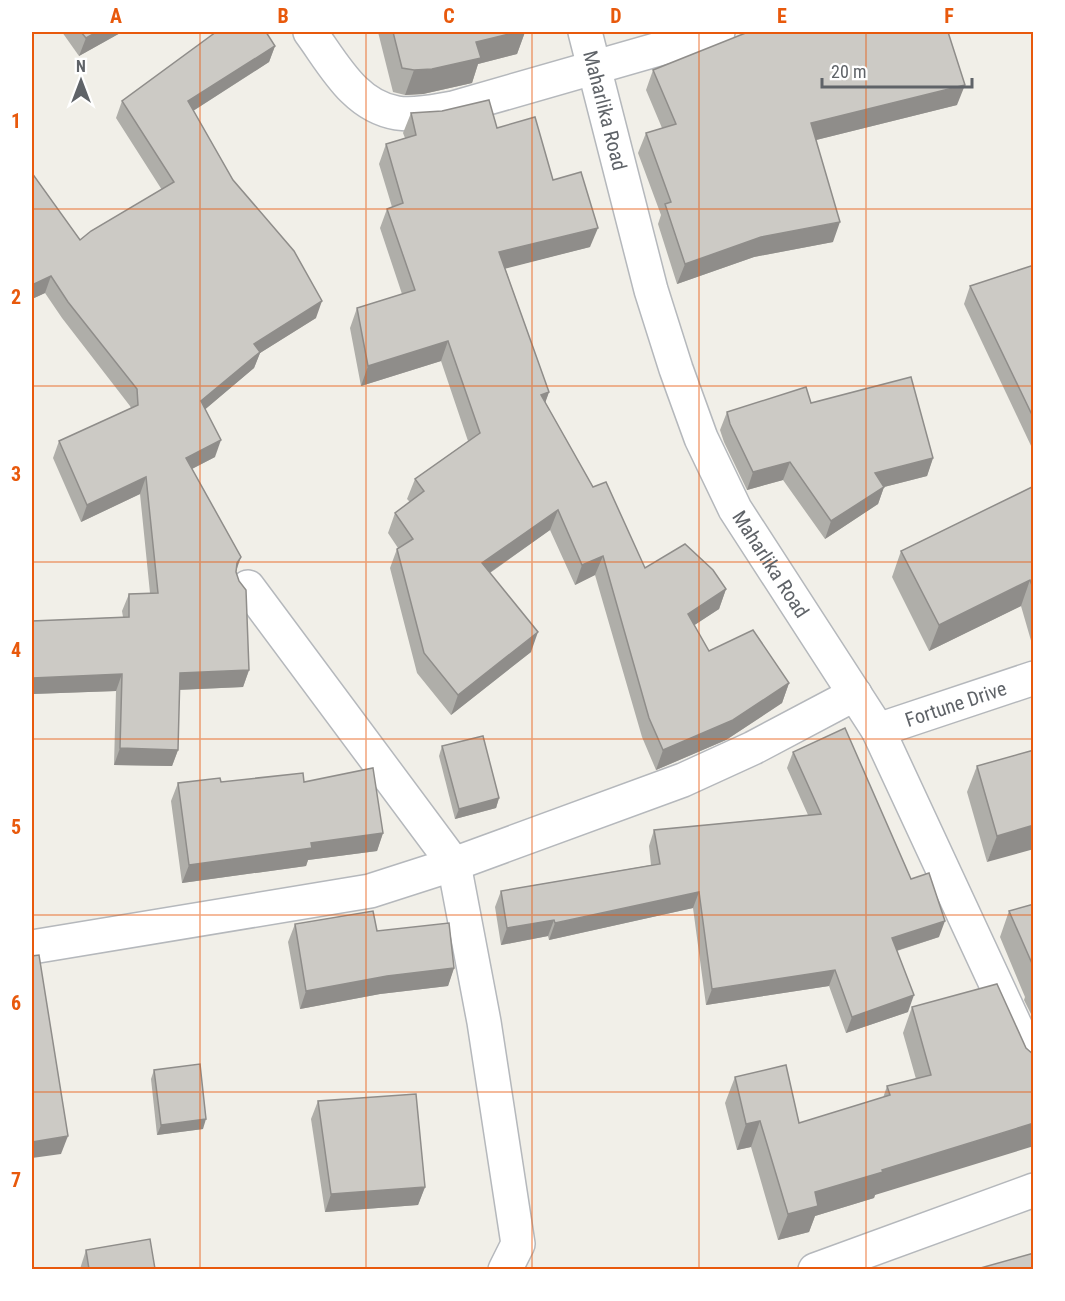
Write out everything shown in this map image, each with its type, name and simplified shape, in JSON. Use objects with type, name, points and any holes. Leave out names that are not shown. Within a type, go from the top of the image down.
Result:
[{"type":"street","points":[[310,32],[358,96],[379,108],[398,113],[453,108],[718,32]]},
{"type":"street","name":"Maharlika Road","points":[[585,32],[651,290],[701,438],[735,509],[878,730],[1034,1066]]},
{"type":"street","points":[[248,587],[454,864],[484,1022],[518,1244],[505,1269]]},
{"type":"street","name":"Fortune Drive","points":[[878,730],[1034,678]]},
{"type":"street","points":[[32,946],[370,891],[454,864],[683,780],[753,748],[855,694]]},
{"type":"street","points":[[815,1269],[1034,1190]]},
{"type":"building","points":[[81,32],[97,32],[86,38]]},
{"type":"building","points":[[216,32],[266,32],[275,46],[188,101],[233,180],[294,251],[322,301],[254,344],[260,352],[201,401],[221,440],[186,458],[241,557],[237,563],[236,572],[246,590],[249,670],[180,673],[178,750],[120,748],[122,674],[32,678],[32,621],[129,617],[129,594],[158,593],[146,477],[87,505],[59,441],[138,405],[137,389],[68,302],[51,276],[32,285],[32,173],[80,240],[91,231],[174,182],[122,101]]},
{"type":"building","points":[[393,32],[517,32],[476,42],[481,58],[432,69],[414,70],[402,68]]},
{"type":"building","points":[[748,32],[948,32],[965,85],[811,123],[840,222],[761,237],[685,264],[665,204],[671,202],[646,133],[676,124],[653,70]]},
{"type":"building","points":[[489,100],[497,128],[535,117],[553,180],[581,172],[598,228],[499,252],[549,392],[541,395],[593,487],[606,482],[645,568],[685,544],[713,570],[726,589],[688,614],[709,651],[753,630],[789,683],[733,720],[663,750],[649,718],[603,556],[582,565],[558,510],[482,563],[538,632],[458,695],[424,653],[397,549],[413,539],[395,513],[424,491],[415,479],[480,433],[448,341],[368,366],[357,308],[415,290],[387,209],[403,203],[386,144],[416,135],[411,113],[442,111]]},
{"type":"building","points":[[1034,265],[1034,419],[970,286]]},
{"type":"building","points":[[911,377],[933,458],[875,473],[884,487],[831,521],[790,462],[753,472],[730,424],[727,412],[806,387],[811,403]]},
{"type":"building","points":[[1034,486],[1034,591],[1030,580],[939,625],[901,551]]},
{"type":"building","points":[[845,728],[911,879],[929,873],[945,921],[892,938],[914,995],[852,1017],[835,970],[712,989],[699,892],[555,923],[554,920],[507,928],[501,891],[660,864],[654,830],[821,814],[793,752]]},
{"type":"building","points":[[483,736],[499,798],[459,809],[442,746]]},
{"type":"building","points":[[1034,750],[1034,825],[997,836],[977,766]]},
{"type":"building","points":[[373,768],[383,833],[311,843],[312,848],[189,865],[178,783],[220,778],[221,782],[303,773],[304,782]]},
{"type":"building","points":[[1034,904],[1034,968],[1009,911]]},
{"type":"building","points":[[373,911],[377,931],[449,923],[454,968],[387,976],[306,991],[295,924]]},
{"type":"building","points":[[39,955],[68,1136],[32,1142],[32,956]]},
{"type":"building","points":[[997,984],[1026,1048],[1034,1055],[1034,1123],[815,1192],[818,1206],[788,1214],[760,1121],[746,1124],[735,1077],[786,1065],[799,1123],[890,1095],[887,1086],[931,1075],[912,1007]]},
{"type":"building","points":[[200,1064],[206,1119],[161,1125],[154,1070]]},
{"type":"building","points":[[416,1094],[425,1187],[331,1194],[318,1101]]},
{"type":"building","points":[[150,1239],[155,1269],[89,1269],[86,1250]]},
{"type":"building","points":[[1034,1253],[1034,1269],[977,1269]]}]
